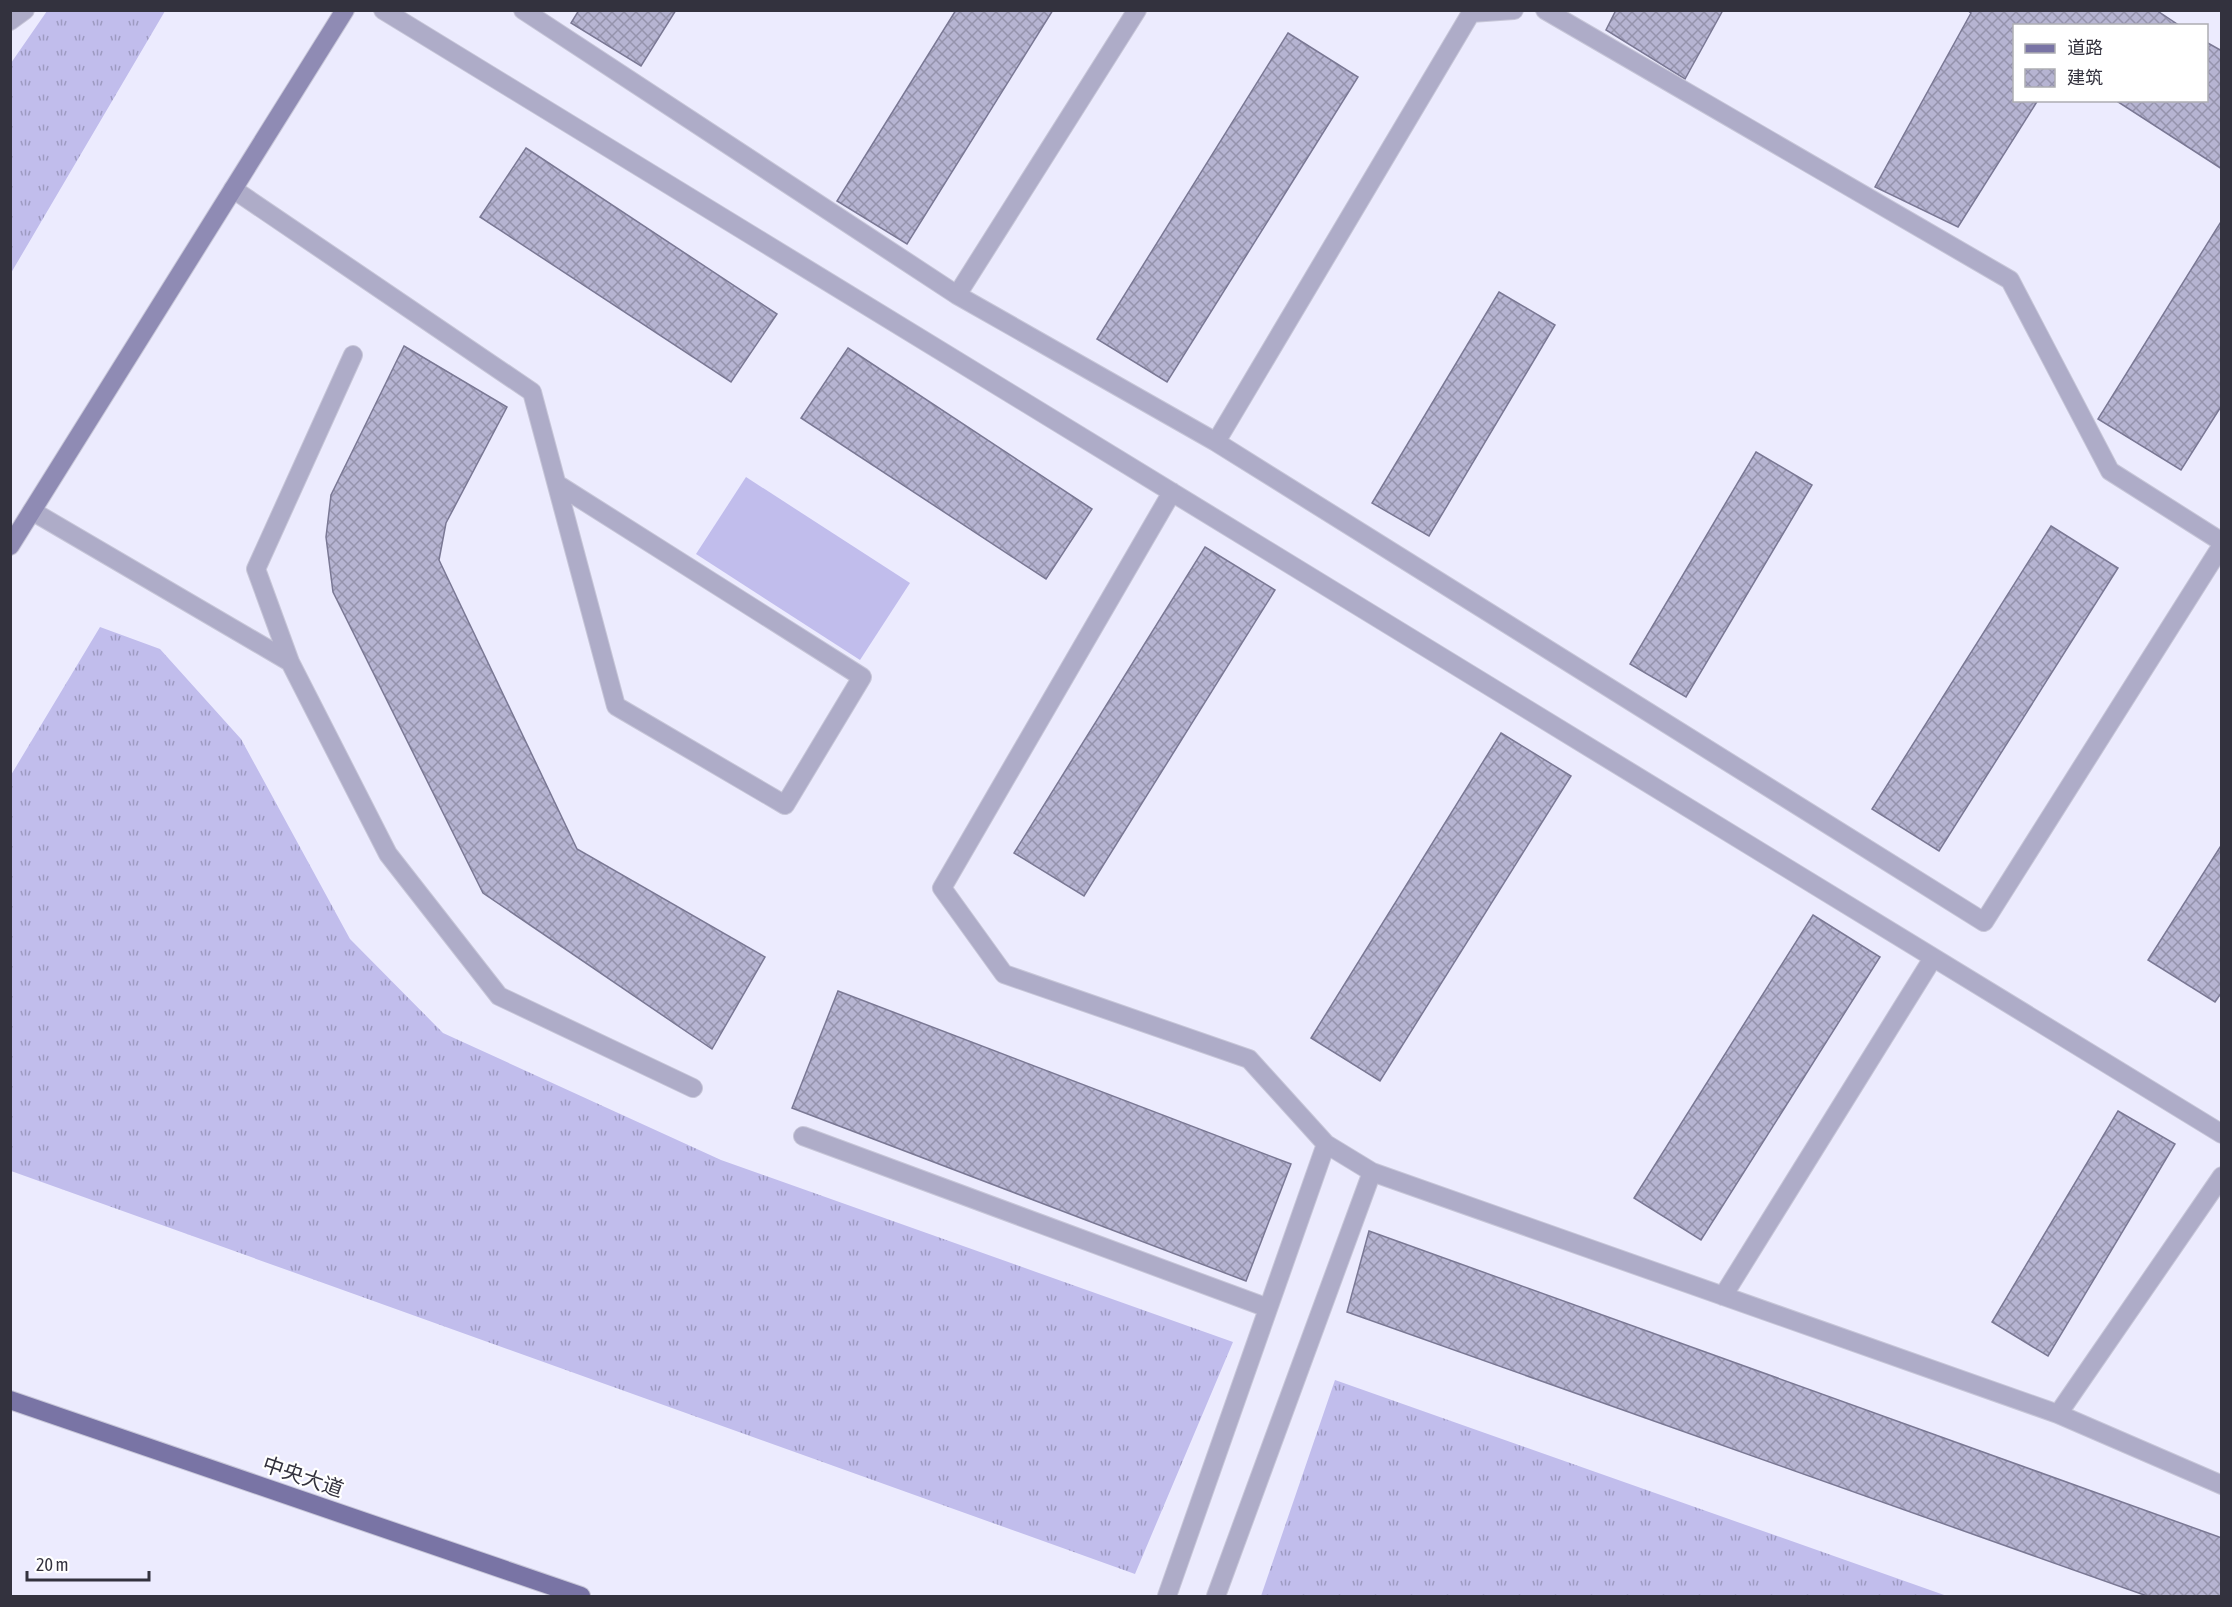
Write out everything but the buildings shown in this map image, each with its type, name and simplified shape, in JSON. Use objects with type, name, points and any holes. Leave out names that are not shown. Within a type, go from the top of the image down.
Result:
[{"type":"main road","name":"中央大道","points":[[10,1400],[581,1596]]},
{"type":"street","points":[[10,21],[25,10]]},
{"type":"street","points":[[10,546],[345,10]]},
{"type":"street","points":[[383,10],[2222,1134]]},
{"type":"street","points":[[522,10],[957,295],[1216,442],[1984,922],[2222,544],[2110,471],[2010,280],[1545,10]]},
{"type":"street","points":[[957,295],[1137,10]]},
{"type":"street","points":[[1216,442],[1471,14],[1514,10]]},
{"type":"street","points":[[233,189],[532,392],[616,706],[785,805],[862,677],[557,483]]},
{"type":"street","points":[[352,355],[256,568],[290,663],[388,854],[499,996],[693,1088]]},
{"type":"street","points":[[1172,492],[942,888],[1004,974],[1249,1059],[1326,1144],[1372,1172],[2058,1414],[2222,1485]]},
{"type":"street","points":[[32,512],[290,663]]},
{"type":"street","points":[[1723,1296],[1933,958]]},
{"type":"street","points":[[803,1136],[1268,1308]]},
{"type":"street","points":[[1167,1596],[1326,1144]]},
{"type":"street","points":[[1216,1596],[1372,1172]]},
{"type":"street","points":[[2058,1414],[2222,1176]]},
{"type":"green space","points":[[47,11],[165,11],[11,273],[11,63]]},
{"type":"green space","points":[[746,477],[910,583],[860,660],[696,554]]},
{"type":"green space","points":[[100,627],[160,649],[241,739],[350,939],[443,1033],[721,1160],[1233,1342],[1135,1574],[11,1171],[11,775]]},
{"type":"green space","points":[[1335,1380],[1947,1596],[1261,1596]]}]
